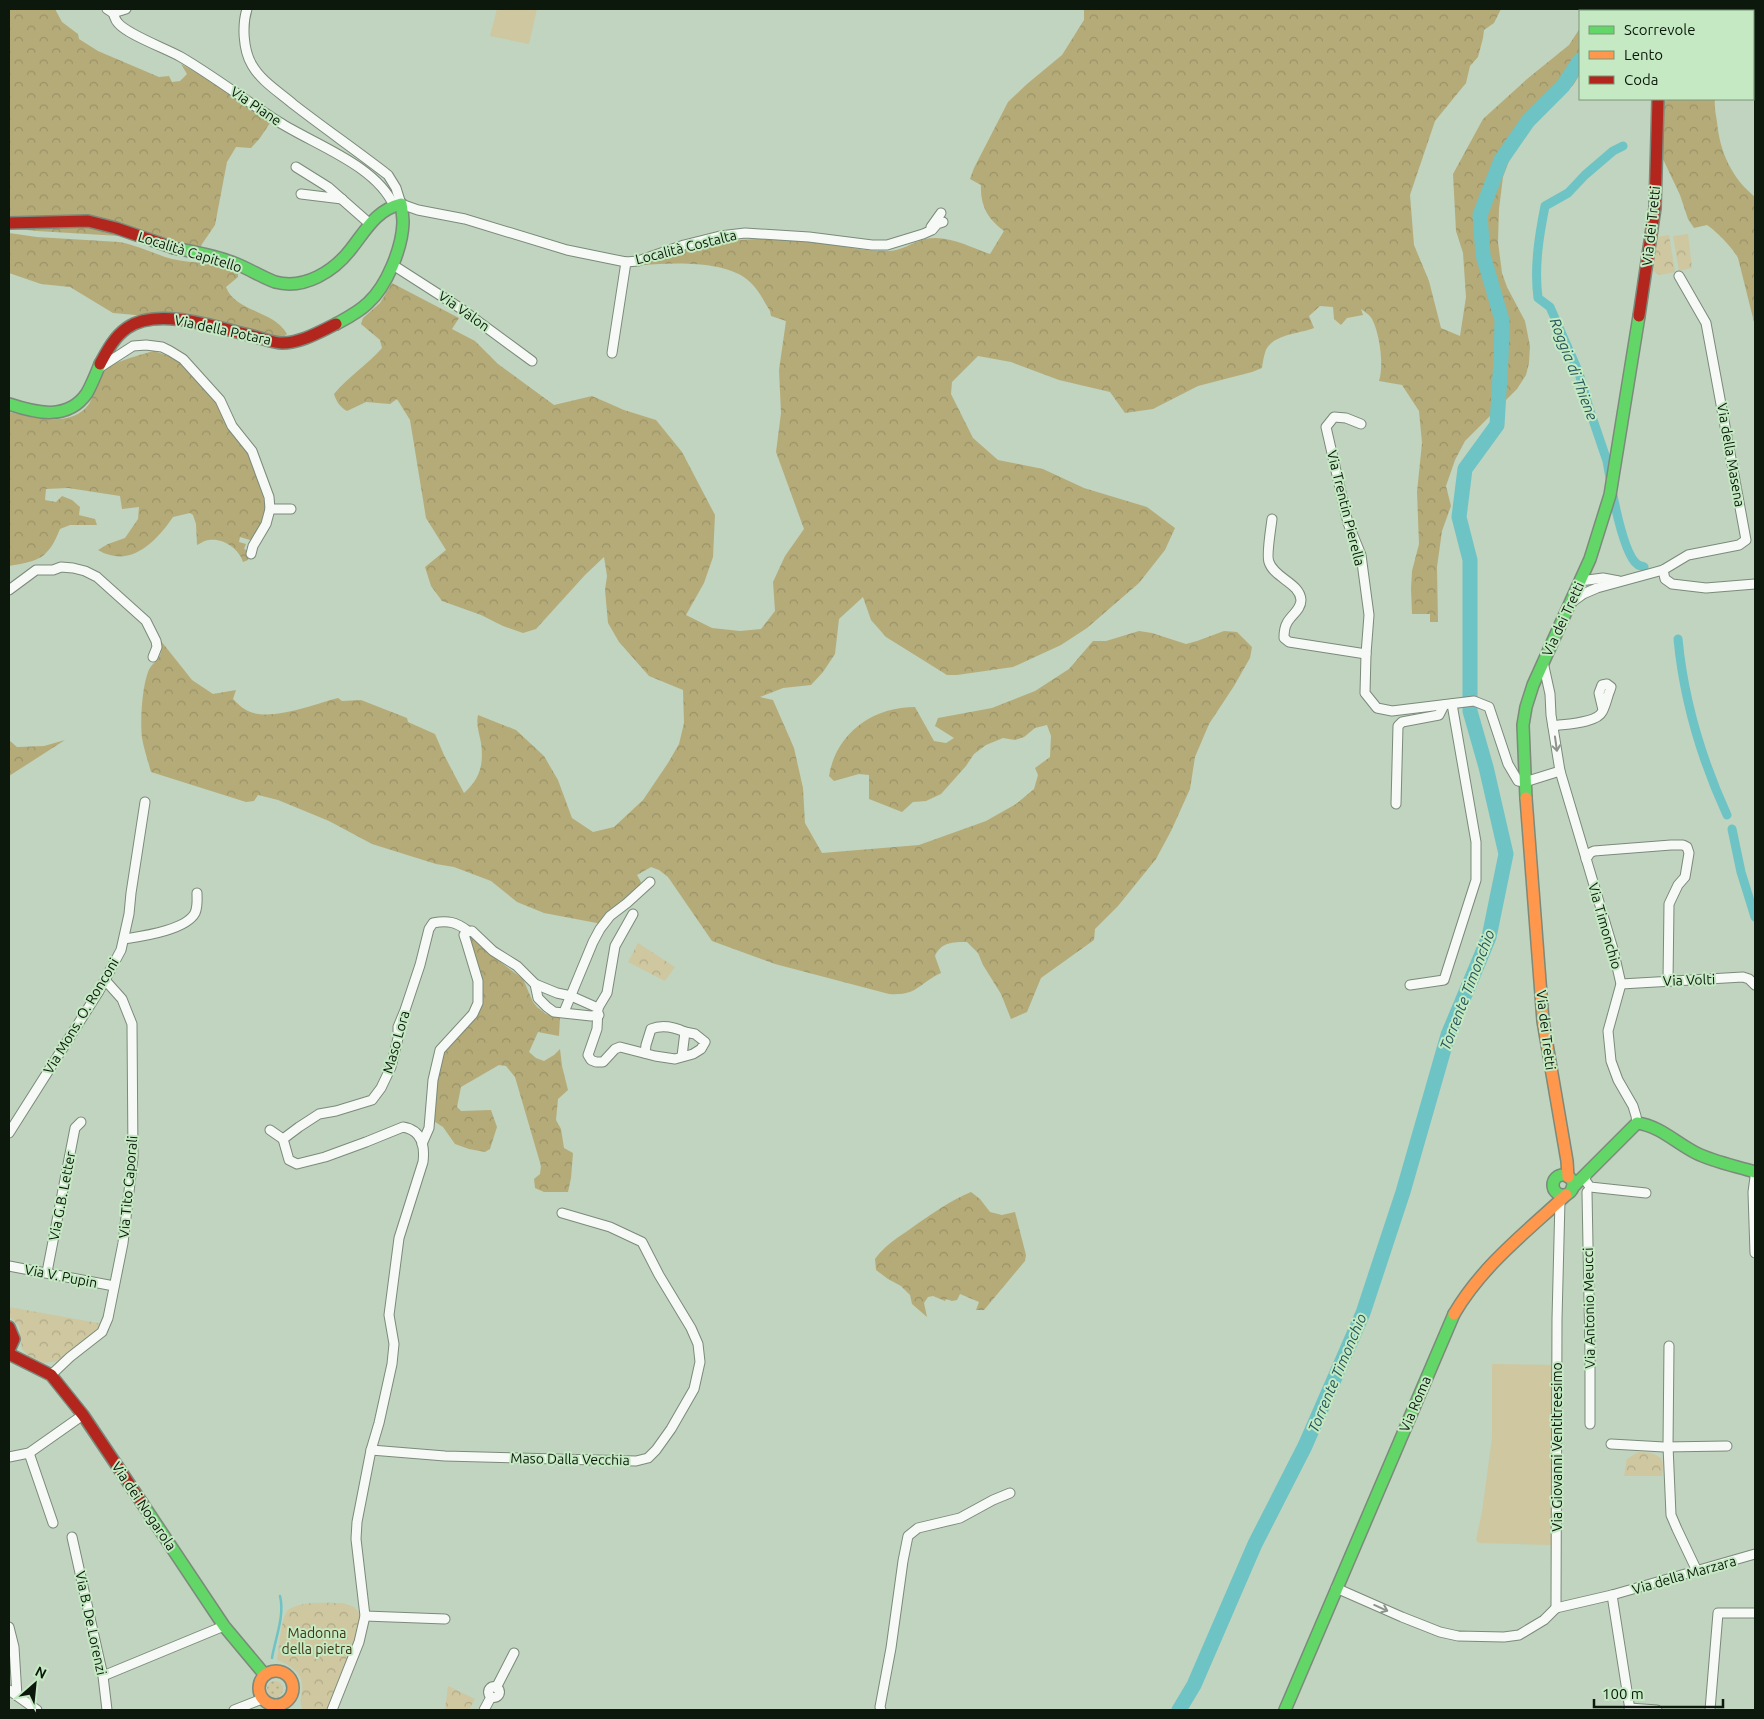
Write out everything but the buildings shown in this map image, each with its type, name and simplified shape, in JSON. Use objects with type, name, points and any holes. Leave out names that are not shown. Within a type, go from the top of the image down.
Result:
[{"type":"street","name":"Via Piane","points":[[126,9],[110,11],[119,25],[205,71],[283,124],[356,166],[375,181],[397,205]]},
{"type":"street","name":"Via Piane","points":[[247,9],[245,24],[246,49],[251,64],[261,77],[303,112],[388,175],[396,188],[397,205],[402,224],[393,265]]},
{"type":"street","name":"Via dei Tretti","points":[[1564,1187],[1569,1168],[1543,1021],[1525,782],[1523,725],[1529,696],[1590,559],[1613,481],[1652,236],[1658,100]]},
{"type":"street","points":[[296,167],[328,187],[370,224]]},
{"type":"street","points":[[302,194],[342,199]]},
{"type":"street","name":"Località Capitello","points":[[9,223],[33,223],[69,219],[102,223],[168,246],[226,260],[269,280],[293,284],[305,282],[334,265],[385,209],[397,205]]},
{"type":"street","name":"Località Costalta","points":[[397,205],[465,219],[567,250],[626,262],[638,261],[684,245],[720,236],[745,233],[809,237],[872,245],[887,244],[928,232],[942,217]]},
{"type":"street","points":[[612,353],[626,262]]},
{"type":"street","name":"Via Valon","points":[[393,265],[460,308],[532,361]]},
{"type":"street","name":"Via della Potara","points":[[9,404],[44,412],[62,411],[76,406],[91,388],[98,368],[110,344],[119,334],[132,324],[161,317],[178,319],[282,343],[304,339],[350,316],[368,304],[383,288],[393,265]]},
{"type":"street","name":"Via della Masena","points":[[1580,581],[1592,586],[1606,582],[1622,581],[1663,570],[1688,555],[1742,544],[1746,538],[1706,322],[1679,276]]},
{"type":"street","points":[[98,368],[133,346],[162,347],[183,359],[220,400],[232,426],[252,451],[269,498],[270,509],[266,524],[254,546],[252,554]]},
{"type":"street","name":"Via Trentin Pierella","points":[[1362,424],[1339,416],[1334,417],[1326,427],[1348,523],[1360,554],[1369,616],[1365,693],[1377,708],[1392,711],[1474,701],[1489,707],[1508,764],[1518,781],[1525,782]]},
{"type":"street","points":[[270,509],[291,509]]},
{"type":"street","points":[[1272,519],[1268,561],[1273,569],[1299,592],[1301,601],[1300,607],[1287,622],[1284,638],[1289,642],[1366,654]]},
{"type":"street","points":[[1590,559],[1593,568],[1606,582]]},
{"type":"street","points":[[9,590],[36,570],[53,570],[61,567],[85,571],[97,577],[146,621],[156,641],[157,648],[153,657]]},
{"type":"street","points":[[1663,570],[1666,579],[1672,584],[1706,588],[1755,584]]},
{"type":"street","name":"Via della Masena","points":[[1570,604],[1588,591],[1606,582]]},
{"type":"street","name":"Via Timonchio","points":[[1544,662],[1560,771],[1613,949],[1620,984],[1608,1030],[1611,1061],[1618,1080],[1633,1106],[1637,1124]]},
{"type":"street","points":[[1410,985],[1444,980],[1476,880],[1476,842],[1452,704]]},
{"type":"street","name":"Via Trentin Pierella","points":[[1396,804],[1398,726],[1402,722],[1439,715],[1452,704]]},
{"type":"street","points":[[1553,726],[1592,720],[1598,717],[1603,710]]},
{"type":"street","points":[[1525,782],[1560,771]]},
{"type":"street","name":"Via Mons. O. Ronconi","points":[[9,1133],[105,980],[121,950],[125,939],[130,893],[145,802]]},
{"type":"street","points":[[1586,859],[1594,851],[1671,845],[1682,845],[1689,850],[1685,877],[1678,885],[1669,904],[1668,981]]},
{"type":"street","points":[[564,1012],[593,942],[606,921],[650,882]]},
{"type":"street","points":[[125,939],[170,929],[187,920],[194,915],[198,904],[197,893]]},
{"type":"street","points":[[633,914],[615,946],[607,993],[599,1012],[597,1030],[588,1055],[590,1060],[603,1062],[615,1049],[620,1047],[645,1053],[667,1058],[675,1058],[693,1054],[701,1049],[705,1042],[695,1034],[672,1027],[652,1028],[645,1053]]},
{"type":"street","name":"Maso Lora","points":[[283,1139],[319,1114],[336,1112],[372,1100],[381,1088],[391,1067],[398,1038],[398,1027],[406,1010],[420,965],[428,929],[433,923],[442,921],[456,922],[468,931],[472,931],[493,950],[517,966],[535,984]]},
{"type":"street","points":[[422,1144],[429,1128],[433,1080],[440,1050],[472,1014],[478,1003],[478,981],[464,935],[468,931]]},
{"type":"street","name":"Via Volti","points":[[1620,984],[1743,977],[1755,984]]},
{"type":"street","name":"Via Tito Caporali","points":[[51,1375],[70,1356],[102,1332],[108,1318],[123,1243],[133,1157],[132,1024],[122,999],[105,980]]},
{"type":"street","points":[[535,984],[557,993],[571,996],[599,1012]]},
{"type":"street","points":[[535,984],[538,998],[554,1012],[591,1016],[599,1012]]},
{"type":"street","points":[[682,1056],[685,1032]]},
{"type":"street","name":"Via G.B. Letter","points":[[47,1272],[75,1128],[81,1122]]},
{"type":"street","points":[[1637,1124],[1646,1124],[1659,1130],[1696,1153],[1755,1172]]},
{"type":"street","name":"Via Roma","points":[[1285,1710],[1291,1705],[1336,1588],[1454,1314],[1476,1279],[1564,1187],[1587,1171],[1637,1124]]},
{"type":"street","points":[[270,1130],[283,1139],[289,1160],[297,1164],[348,1149],[403,1127],[410,1128],[418,1133],[425,1149],[423,1162],[399,1238],[389,1315],[394,1344],[392,1364],[371,1450],[357,1522],[357,1545],[365,1616],[359,1642],[332,1710]]},
{"type":"street","points":[[1587,1171],[1585,1180],[1586,1184],[1590,1187],[1646,1193]]},
{"type":"street","points":[[1755,1177],[1753,1192],[1755,1253]]},
{"type":"street","points":[[1564,1187],[1587,1192],[1604,1192],[1606,1189]]},
{"type":"street","name":"Via Roma","points":[[1519,1236],[1549,1211],[1548,1208],[1564,1187]]},
{"type":"street","name":"Via Giovanni Ventitreesimo","points":[[1556,1608],[1558,1229],[1564,1187]]},
{"type":"street","name":"Via Antonio Meucci","points":[[1587,1192],[1590,1424]]},
{"type":"street","name":"Via Giovanni Ventitreesimo","points":[[1549,1211],[1558,1229]]},
{"type":"street","name":"Maso Dalla Vecchia","points":[[371,1450],[445,1456],[636,1461],[648,1458],[656,1450],[671,1429],[694,1389],[700,1362],[698,1344],[691,1328],[659,1275],[642,1242],[610,1227],[562,1213]]},
{"type":"street","name":"Via V. Pupin","points":[[9,1266],[114,1286]]},
{"type":"street","points":[[9,1327],[14,1338],[9,1352]]},
{"type":"street","points":[[1669,1346],[1668,1446],[1671,1515],[1697,1571]]},
{"type":"street","name":"Via dei Nogarola","points":[[9,1352],[51,1375],[83,1415],[224,1626],[265,1675]]},
{"type":"street","points":[[9,1457],[29,1453],[83,1415]]},
{"type":"street","points":[[1611,1444],[1727,1446]]},
{"type":"street","points":[[29,1453],[53,1523]]},
{"type":"street","points":[[880,1709],[908,1536],[918,1528],[960,1518],[1010,1493]]},
{"type":"street","name":"Via B. De Lorenzi","points":[[72,1537],[103,1676],[107,1710]]},
{"type":"street","name":"Via della Marzara","points":[[1612,1595],[1755,1554]]},
{"type":"street","points":[[1336,1588],[1402,1617],[1450,1635],[1478,1637],[1519,1635],[1544,1620],[1556,1608],[1612,1595],[1629,1709],[1656,1710]]},
{"type":"street","points":[[1710,1710],[1718,1614],[1755,1613]]},
{"type":"street","points":[[365,1616],[445,1619]]},
{"type":"street","points":[[9,1626],[14,1647],[17,1696]]},
{"type":"street","points":[[103,1676],[224,1626]]},
{"type":"street","points":[[484,1710],[491,1697],[489,1690],[496,1688],[514,1653]]},
{"type":"street","points":[[276,1671],[281,1672],[290,1679],[292,1685],[291,1696],[284,1707],[271,1705],[262,1699],[259,1694],[259,1684],[265,1675],[276,1671]]},
{"type":"street","points":[[9,1690],[37,1710]]},
{"type":"street","points":[[234,1710],[262,1699]]},
{"type":"green space","points":[[9,9],[55,9],[62,22],[78,34],[79,39],[98,51],[159,77],[169,76],[172,82],[180,81],[187,74],[181,64],[208,79],[270,123],[251,148],[236,147],[227,162],[215,225],[202,244],[196,258],[120,236],[9,228]]},
{"type":"green space","points":[[497,9],[537,9],[529,44],[490,36]]},
{"type":"green space","points":[[1084,9],[1501,9],[1494,23],[1484,30],[1478,57],[1470,66],[1466,83],[1435,121],[1410,195],[1414,245],[1429,281],[1441,328],[1460,336],[1466,297],[1463,253],[1456,231],[1453,174],[1483,119],[1527,79],[1569,45],[1579,30],[1579,76],[1574,84],[1520,140],[1512,153],[1503,177],[1499,209],[1498,242],[1502,273],[1507,287],[1525,321],[1530,346],[1529,363],[1526,375],[1517,389],[1465,441],[1455,460],[1446,486],[1451,506],[1442,531],[1437,567],[1438,622],[1430,622],[1430,614],[1412,614],[1412,571],[1419,544],[1417,492],[1422,443],[1419,411],[1402,385],[1379,381],[1381,367],[1380,350],[1375,325],[1370,316],[1361,309],[1363,315],[1347,318],[1341,325],[1334,319],[1333,307],[1320,306],[1309,316],[1314,328],[1282,337],[1271,343],[1265,352],[1262,368],[1198,386],[1153,409],[1125,413],[1110,392],[1059,380],[1011,362],[978,356],[952,382],[951,394],[973,438],[998,460],[1043,469],[1084,488],[1147,507],[1175,528],[1165,550],[1139,583],[1087,628],[1061,645],[1013,667],[947,675],[886,637],[871,620],[863,597],[839,619],[835,654],[823,672],[811,685],[783,688],[760,697],[773,700],[794,748],[803,788],[805,823],[822,853],[919,845],[986,821],[1016,804],[1034,789],[1038,775],[1035,768],[1050,757],[1051,736],[1047,725],[1035,728],[1024,737],[1015,740],[1003,738],[986,745],[974,754],[941,794],[926,801],[913,802],[902,812],[869,799],[869,775],[859,774],[834,781],[829,776],[839,747],[848,735],[871,717],[900,708],[915,707],[934,741],[946,743],[954,738],[935,726],[938,718],[992,708],[1035,691],[1069,669],[1093,641],[1106,641],[1139,631],[1152,633],[1186,644],[1224,631],[1237,632],[1252,647],[1250,658],[1209,724],[1195,757],[1190,789],[1156,859],[1118,906],[1095,929],[1094,940],[1041,978],[1027,1012],[1011,1019],[1001,994],[983,965],[978,953],[967,942],[944,945],[938,951],[935,956],[941,973],[912,991],[889,994],[775,964],[712,941],[668,877],[651,867],[637,875],[641,882],[640,887],[602,924],[544,913],[517,902],[491,881],[454,867],[436,864],[372,844],[329,821],[278,800],[258,795],[254,801],[246,802],[151,772],[142,738],[142,705],[148,672],[160,656],[161,641],[192,680],[213,694],[236,690],[233,699],[248,711],[257,714],[293,711],[338,698],[342,701],[361,700],[407,718],[408,722],[435,734],[464,793],[474,782],[480,771],[482,751],[478,715],[516,730],[544,756],[558,780],[572,818],[593,832],[614,827],[643,800],[679,744],[684,723],[683,690],[649,676],[619,642],[608,623],[605,590],[607,576],[604,557],[536,629],[523,633],[442,601],[431,586],[425,567],[446,550],[426,518],[410,420],[397,399],[390,404],[366,402],[347,411],[342,408],[334,394],[382,348],[380,340],[361,324],[363,318],[380,303],[392,283],[459,318],[452,329],[475,341],[498,364],[554,405],[592,396],[624,410],[656,420],[682,452],[715,515],[713,557],[704,583],[686,615],[712,628],[740,631],[761,629],[775,611],[773,582],[785,556],[804,529],[776,452],[781,413],[779,370],[786,321],[771,316],[761,295],[753,285],[740,275],[728,270],[699,264],[643,265],[671,252],[686,248],[719,242],[754,239],[802,240],[857,249],[889,251],[898,250],[925,239],[942,238],[990,254],[1004,231],[989,217],[986,211],[982,199],[981,185],[970,179],[974,168],[1008,102],[1062,55],[1084,20]]},
{"type":"green space","points":[[1715,100],[1721,144],[1728,164],[1740,182],[1755,197],[1755,326],[1738,258],[1724,240],[1707,225],[1694,228],[1688,219],[1680,195],[1662,157],[1663,101]]},
{"type":"green space","points":[[9,233],[37,237],[119,242],[172,259],[230,268],[238,271],[238,277],[226,287],[231,295],[246,307],[273,320],[287,334],[283,337],[175,314],[158,317],[113,313],[70,287],[41,284],[9,273]]},
{"type":"green space","points":[[1688,234],[1692,268],[1679,271],[1673,236]]},
{"type":"green space","points":[[1669,235],[1675,272],[1660,275],[1651,270],[1656,237]]},
{"type":"green space","points":[[154,351],[177,359],[209,392],[225,419],[244,442],[259,478],[266,509],[265,523],[252,543],[250,540],[240,537],[239,542],[246,544],[244,549],[251,552],[248,560],[243,562],[230,545],[220,541],[208,540],[197,545],[196,524],[193,515],[190,513],[173,517],[159,535],[141,550],[121,556],[110,555],[98,550],[125,538],[138,519],[139,507],[122,509],[120,496],[68,488],[46,489],[45,500],[56,502],[62,496],[72,500],[80,507],[79,515],[95,519],[97,525],[70,525],[60,529],[51,547],[41,557],[9,566],[9,412],[51,419],[62,419],[72,416],[81,412],[89,404],[106,369],[121,361]]},
{"type":"green space","points":[[9,740],[17,747],[44,746],[65,740],[9,776]]},
{"type":"green space","points":[[467,935],[473,935],[486,951],[523,979],[537,1007],[546,1014],[560,1017],[559,1036],[538,1032],[529,1052],[536,1058],[544,1061],[560,1049],[568,1090],[558,1099],[556,1120],[561,1129],[564,1148],[573,1153],[568,1192],[544,1192],[535,1188],[534,1179],[540,1174],[541,1166],[515,1077],[506,1066],[499,1065],[461,1087],[457,1107],[461,1111],[491,1110],[497,1127],[490,1149],[485,1152],[455,1144],[443,1127],[432,1120],[433,1087],[439,1062],[448,1048],[475,1017],[482,1002]]},
{"type":"green space","points":[[638,943],[675,967],[665,981],[628,962]]},
{"type":"green space","points":[[971,1192],[980,1199],[990,1212],[1002,1215],[1015,1212],[1026,1255],[1025,1261],[984,1310],[976,1310],[979,1302],[960,1294],[957,1300],[952,1301],[946,1299],[945,1301],[933,1296],[928,1297],[924,1303],[927,1317],[912,1304],[910,1295],[901,1286],[876,1270],[875,1259],[890,1243],[917,1224],[950,1202]]},
{"type":"green space","points":[[9,1307],[103,1324],[101,1328],[59,1361],[43,1363],[29,1356],[22,1349],[19,1326],[9,1316]]},
{"type":"green space","points":[[1492,1364],[1553,1365],[1552,1545],[1479,1543],[1476,1540],[1482,1512],[1492,1438]]},
{"type":"green space","points":[[1638,1452],[1652,1453],[1661,1458],[1663,1465],[1662,1476],[1624,1476],[1627,1459]]},
{"type":"green space","name":"Madonna della pietra","points":[[343,1603],[354,1607],[362,1616],[355,1647],[330,1710],[303,1710],[301,1703],[302,1685],[299,1675],[292,1668],[277,1660],[284,1617],[290,1609],[304,1604]]},
{"type":"green space","points":[[272,1681],[278,1681],[283,1686],[281,1695],[272,1697],[267,1692],[267,1686]]},
{"type":"green space","points":[[448,1686],[475,1699],[469,1710],[445,1710]]},
{"type":"waterway","name":"Torrente Timonchio","points":[[1179,1710],[1194,1685],[1255,1544],[1305,1446],[1363,1313],[1403,1192],[1448,1035],[1489,937],[1506,854],[1486,767],[1470,711],[1470,560],[1459,517],[1465,469],[1497,425],[1502,320],[1483,255],[1480,215],[1501,160],[1528,121],[1563,86],[1579,62]]},
{"type":"waterway","name":"Roggia di Thiene","points":[[1610,478],[1607,461],[1579,373],[1550,307],[1538,298],[1537,263],[1545,206],[1568,193],[1585,175],[1613,151],[1623,146]]},
{"type":"waterway","name":"Roggia di Thiene","points":[[1612,491],[1628,551],[1637,564],[1644,567]]},
{"type":"waterway","name":"Roggia di Thiene","points":[[1678,639],[1689,707],[1695,729],[1709,772],[1727,815]]},
{"type":"waterway","name":"Roggia di Thiene","points":[[1732,829],[1741,872],[1755,917]]},
{"type":"waterway","points":[[272,1658],[280,1619],[280,1596]]},
{"type":"traffic: fast","points":[[174,248],[227,260],[275,282],[286,284],[308,281],[336,265],[378,216],[392,207],[401,204],[403,221],[400,244],[387,277],[375,296],[353,315],[336,324]]},
{"type":"traffic: fast","points":[[1526,798],[1523,725],[1526,707],[1533,685],[1590,559],[1610,495],[1639,316]]},
{"type":"traffic: fast","points":[[9,404],[41,412],[61,411],[71,408],[87,393],[100,364]]},
{"type":"traffic: fast","points":[[1572,1188],[1637,1123],[1661,1131],[1703,1156],[1755,1172]]},
{"type":"traffic: fast","points":[[1563,1175],[1570,1178],[1573,1185],[1570,1192],[1563,1195],[1556,1192],[1553,1185],[1556,1178],[1563,1175]]},
{"type":"traffic: fast","points":[[1285,1710],[1454,1314]]},
{"type":"traffic: fast","points":[[142,1503],[224,1626],[265,1675]]},
{"type":"traffic: slow","points":[[1526,798],[1543,1021],[1567,1161],[1568,1177]]},
{"type":"traffic: slow","points":[[1454,1314],[1491,1265],[1566,1195]]},
{"type":"traffic: slow","points":[[276,1671],[283,1672],[288,1676],[292,1681],[293,1688],[292,1695],[288,1700],[283,1704],[276,1705],[269,1704],[264,1700],[260,1695],[259,1688],[260,1681],[264,1676],[269,1672],[276,1671]]},
{"type":"traffic: jam","points":[[1639,316],[1655,208],[1658,100]]},
{"type":"traffic: jam","points":[[9,223],[88,221],[116,228],[174,248]]},
{"type":"traffic: jam","points":[[100,364],[111,344],[122,332],[140,322],[155,319],[171,319],[206,324],[282,343],[303,339],[336,324]]},
{"type":"traffic: jam","points":[[9,1327],[14,1339],[9,1350]]},
{"type":"traffic: jam","points":[[9,1354],[51,1375],[83,1415],[142,1503]]}]
